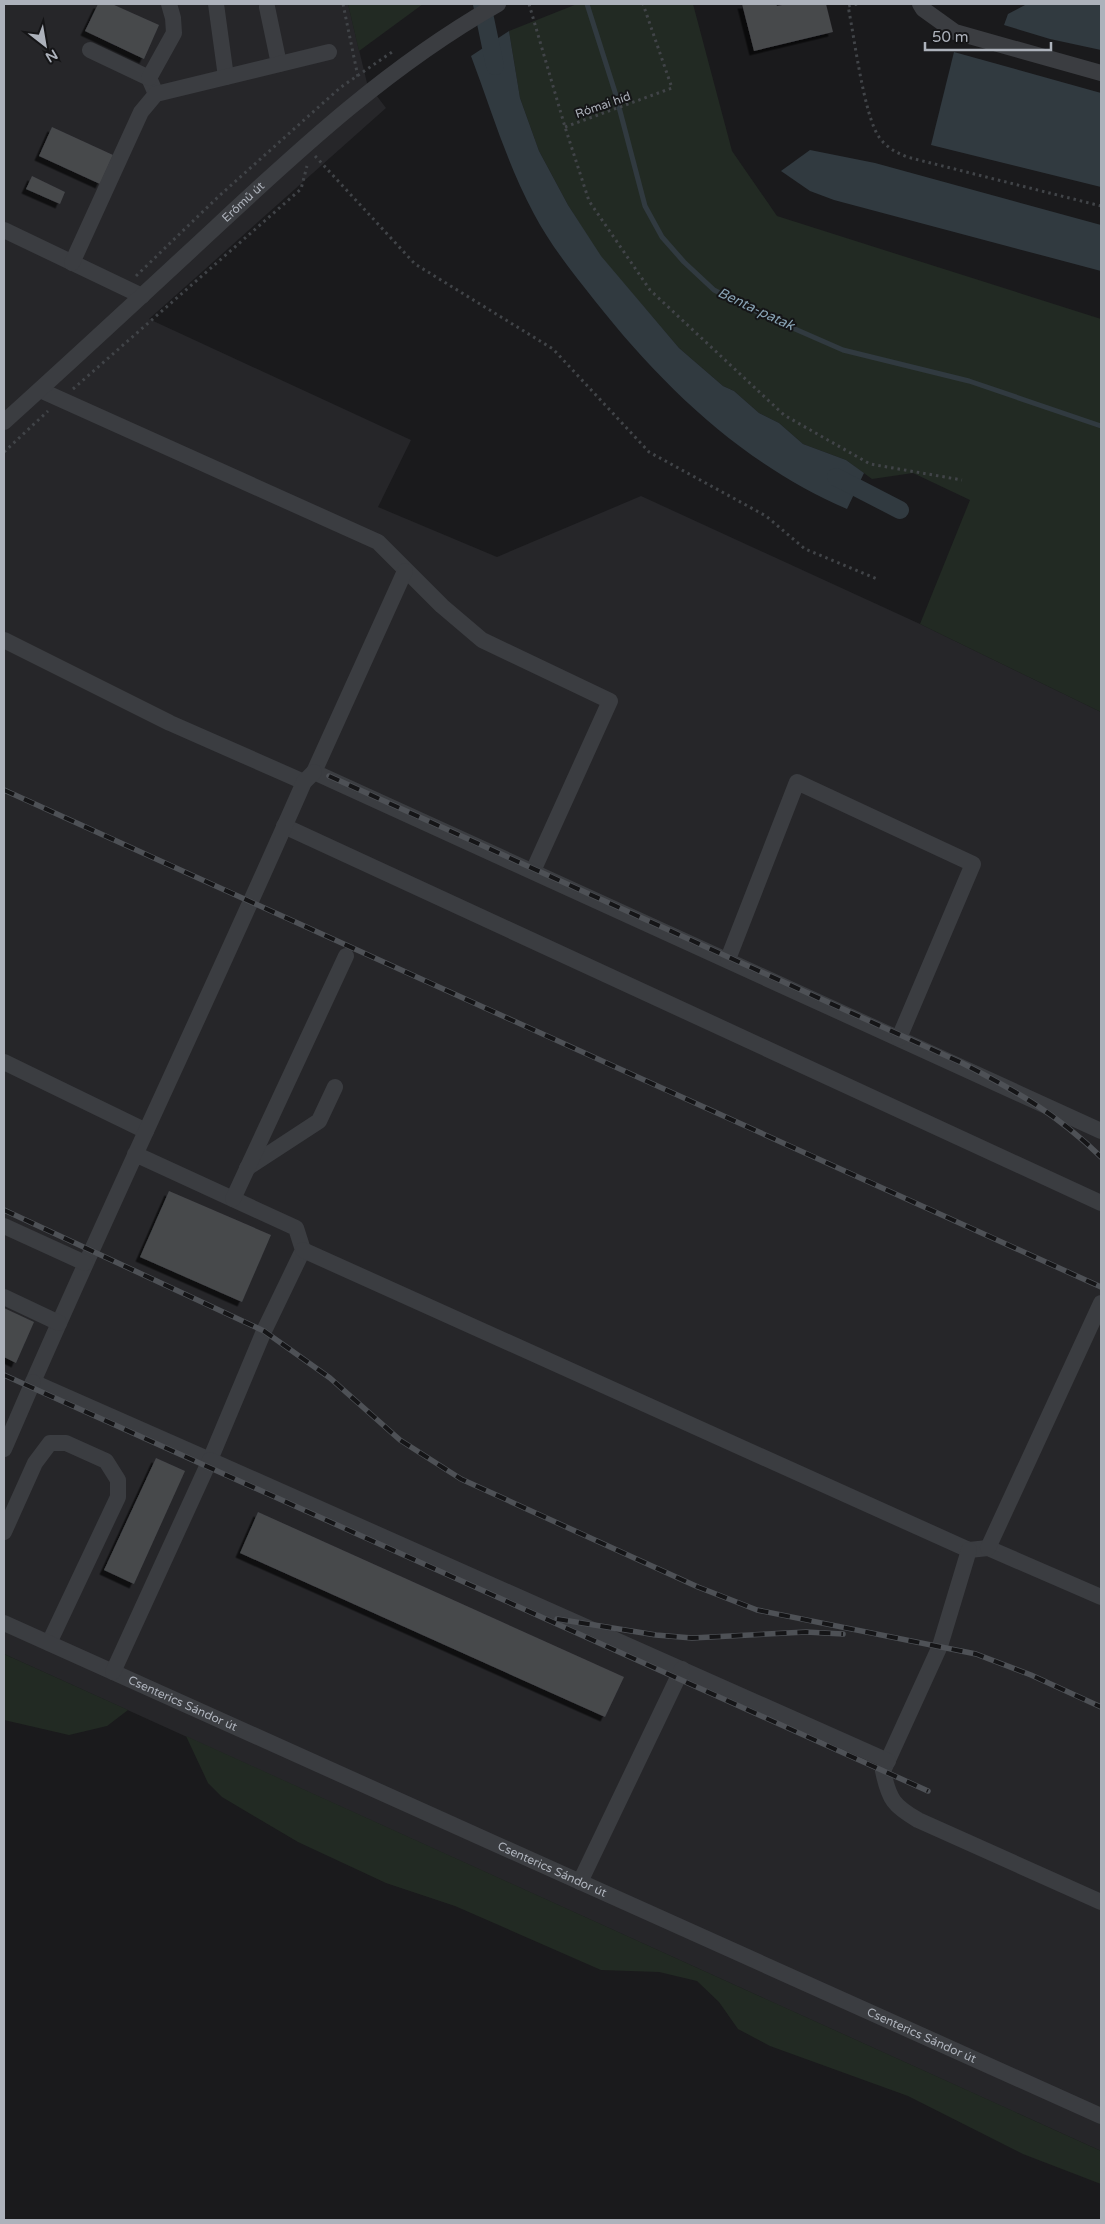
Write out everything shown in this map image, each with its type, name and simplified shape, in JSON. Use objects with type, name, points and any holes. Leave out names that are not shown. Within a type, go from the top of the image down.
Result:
[{"type":"street","points":[[149,78],[174,33],[173,18],[169,4]]},
{"type":"street","points":[[216,4],[226,77]]},
{"type":"street","name":"Erőmű út","points":[[4,422],[142,296],[309,150],[396,69],[445,35],[498,4]]},
{"type":"street","points":[[920,4],[923,9],[955,32],[1101,73]]},
{"type":"street","points":[[268,7],[279,64]]},
{"type":"street","points":[[90,50],[149,78],[156,94]]},
{"type":"street","points":[[72,264],[141,112],[156,94],[329,52]]},
{"type":"street","points":[[4,230],[142,296]]},
{"type":"street","points":[[40,390],[378,542],[406,571],[482,640],[610,701],[532,871]]},
{"type":"street","points":[[4,1449],[85,1263],[284,826],[406,571]]},
{"type":"street","points":[[4,640],[170,723],[309,777],[532,871],[1101,1131]]},
{"type":"street","points":[[728,959],[797,782],[973,864],[899,1038]]},
{"type":"street","points":[[284,826],[1101,1203]]},
{"type":"street","points":[[232,1199],[346,956]]},
{"type":"street","points":[[4,1062],[146,1131]]},
{"type":"street","points":[[247,1168],[319,1121],[335,1087]]},
{"type":"street","points":[[113,1672],[210,1460],[264,1332],[303,1250],[296,1228],[135,1154]]},
{"type":"street","points":[[4,1226],[85,1263]]},
{"type":"street","points":[[303,1250],[969,1550],[988,1548],[1101,1597]]},
{"type":"street","points":[[4,1297],[59,1323]]},
{"type":"street","points":[[988,1548],[1101,1303]]},
{"type":"street","points":[[33,1382],[888,1761]]},
{"type":"street","points":[[4,1532],[35,1463],[50,1443],[66,1443],[106,1461],[118,1480],[118,1497],[49,1643]]},
{"type":"street","points":[[969,1550],[940,1646],[883,1771],[886,1785],[896,1807],[918,1820],[1101,1902]]},
{"type":"street","name":"Csenterics Sándor út","points":[[4,1623],[1101,2116]]},
{"type":"street","points":[[580,1882],[682,1669]]},
{"type":"path","points":[[123,288],[219,196],[358,75],[343,4]]},
{"type":"path","points":[[529,4],[565,127],[590,201],[650,290],[784,415],[870,464],[962,480]]},
{"type":"path","name":"Római híd","points":[[565,127],[647,99],[672,88],[643,4]]},
{"type":"path","points":[[857,4],[848,6],[867,99],[878,135],[886,146],[907,157],[1101,206]]},
{"type":"path","points":[[4,452],[301,189],[309,150]]},
{"type":"path","points":[[309,150],[415,264],[553,349],[649,452],[766,516],[805,549],[877,579]]},
{"type":"shaded area","points":[[4,4],[348,4],[367,83],[386,108],[149,319],[411,440],[378,507],[497,557],[641,496],[920,624],[1101,712],[1101,2151],[4,1654]]},
{"type":"shaded area","points":[[348,4],[423,4],[359,51]]},
{"type":"shaded area","points":[[577,4],[693,4],[732,151],[777,216],[1101,319],[1101,712],[920,624],[970,500],[913,473],[872,479],[846,460],[803,444],[779,423],[759,413],[734,391],[723,386],[679,348],[600,256],[568,205],[539,151],[520,98],[509,31]]},
{"type":"shaded area","points":[[1027,4],[1101,4],[1101,50],[1050,39],[1004,25],[1008,14]]},
{"type":"shaded area","points":[[509,31],[520,98],[539,151],[568,205],[601,256],[679,348],[723,386],[734,391],[759,413],[779,423],[803,444],[846,460],[864,473],[847,509],[809,491],[773,470],[708,421],[649,364],[621,333],[555,248],[524,195],[471,56]]},
{"type":"shaded area","points":[[954,52],[1101,93],[1101,187],[931,145]]},
{"type":"shaded area","points":[[810,150],[875,163],[1101,225],[1101,271],[834,200],[810,191],[781,171]]},
{"type":"shaded area","points":[[4,1654],[128,1710],[107,1726],[69,1735],[4,1720]]},
{"type":"shaded area","points":[[186,1736],[1101,2151],[1101,2184],[1023,2154],[908,2096],[770,2046],[738,2029],[719,2002],[697,1981],[659,1972],[601,1970],[455,1906],[386,1883],[298,1842],[222,1797],[208,1783]]},
{"type":"building","points":[[98,4],[112,4],[159,25],[144,59],[85,31]]},
{"type":"building","points":[[742,4],[776,4],[777,6],[787,4],[826,4],[833,32],[754,51]]},
{"type":"building","points":[[52,127],[113,155],[100,184],[39,156]]},
{"type":"building","points":[[32,176],[65,192],[60,204],[26,189]]},
{"type":"building","points":[[169,1191],[271,1235],[242,1302],[140,1257]]},
{"type":"building","points":[[4,1308],[34,1322],[16,1363],[4,1357]]},
{"type":"building","points":[[156,1458],[185,1471],[134,1584],[104,1570]]},
{"type":"building","points":[[258,1512],[624,1677],[605,1717],[240,1553]]},
{"type":"waterway","points":[[482,4],[495,66]]},
{"type":"waterway","name":"Benta-patak","points":[[587,4],[615,92],[645,206],[662,237],[684,262],[714,290],[763,315],[843,350],[969,381],[1101,426]]},
{"type":"waterway","points":[[836,477],[900,510]]},
{"type":"railway","points":[[329,776],[962,1063],[1035,1104],[1068,1128],[1101,1157]]},
{"type":"railway","points":[[4,790],[1101,1287]]},
{"type":"railway","points":[[4,1210],[264,1331],[330,1378],[400,1440],[461,1479],[698,1587],[757,1610],[976,1654],[1031,1675],[1101,1707]]},
{"type":"railway","points":[[4,1375],[928,1791]]},
{"type":"railway","points":[[557,1619],[656,1635],[692,1638],[806,1632],[843,1634]]}]
